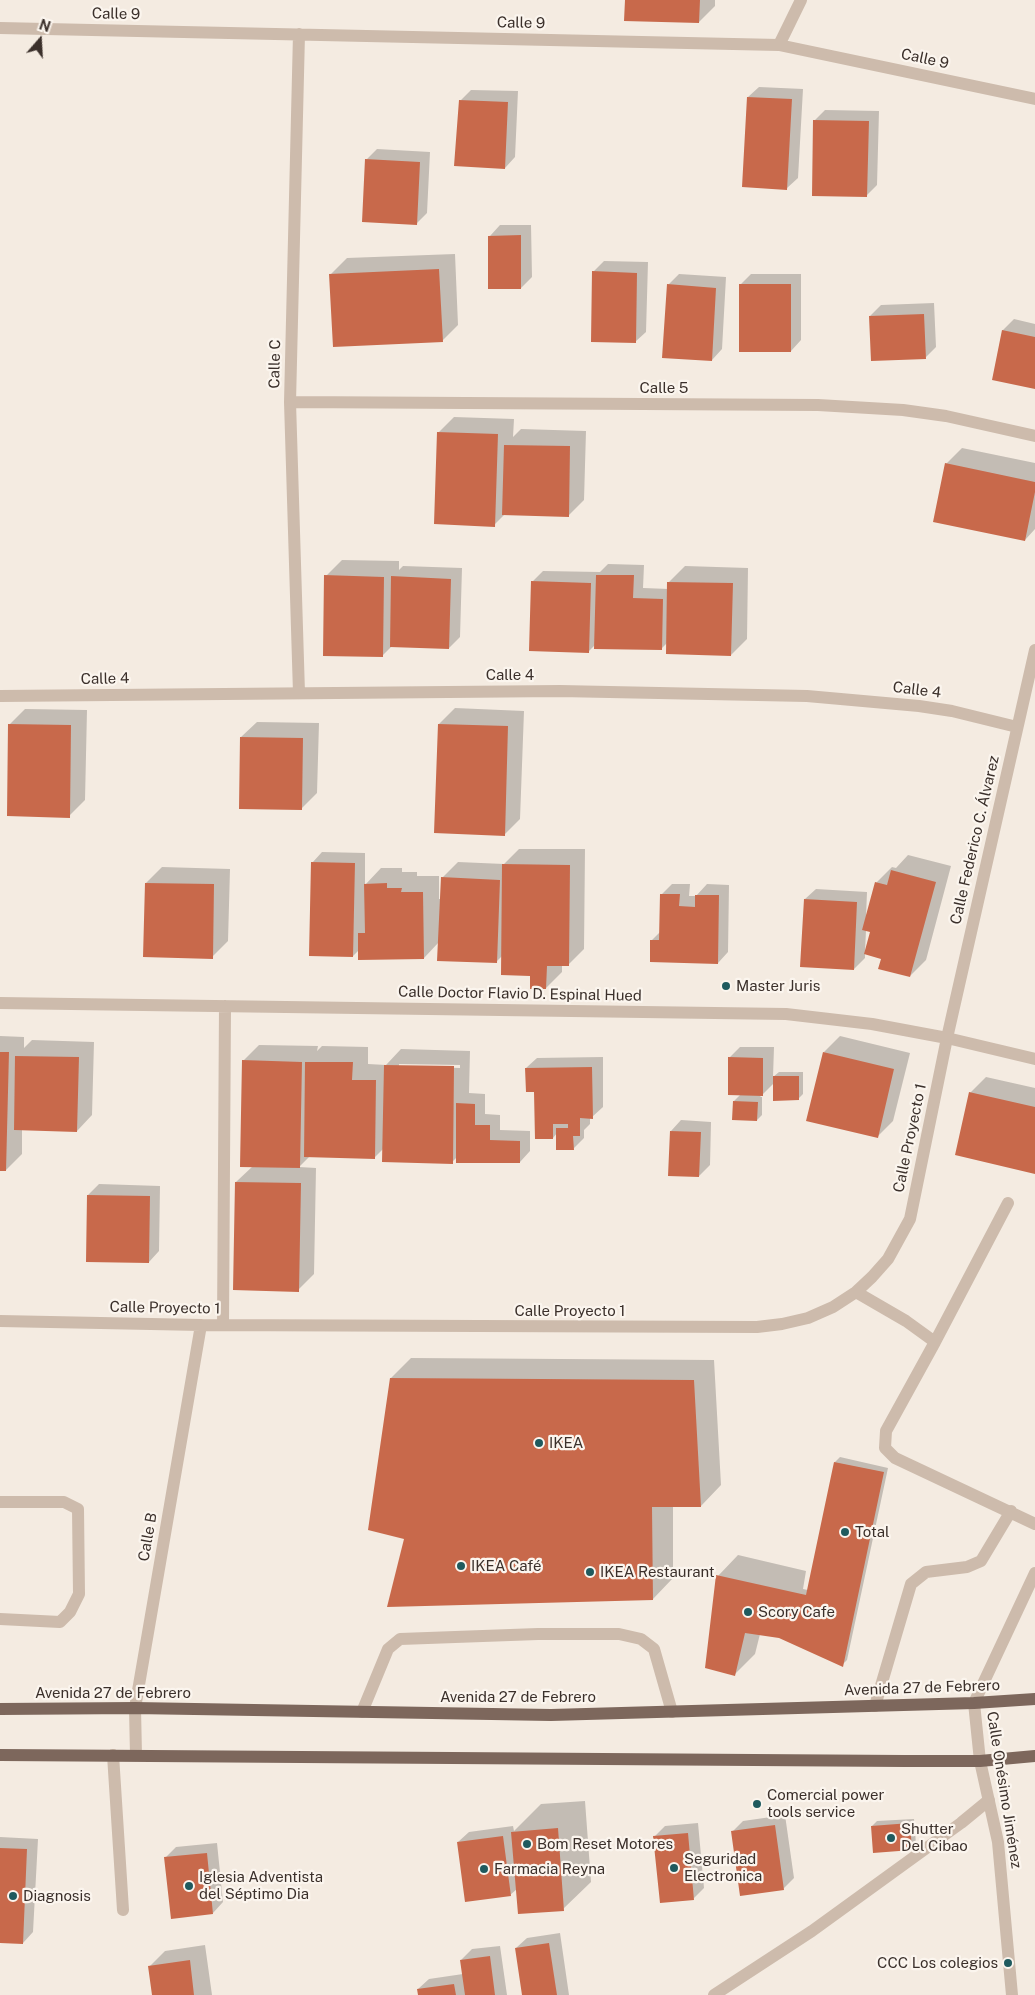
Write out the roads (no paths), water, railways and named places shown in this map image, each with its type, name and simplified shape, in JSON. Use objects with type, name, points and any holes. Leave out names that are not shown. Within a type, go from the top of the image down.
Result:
[{"type":"main road","name":"Avenida 27 de Febrero","points":[[0,1709],[135,1708],[551,1715],[974,1703],[1035,1699]]},
{"type":"main road","points":[[0,1754],[980,1761],[1035,1756]]},
{"type":"street","points":[[779,45],[801,0]]},
{"type":"street","name":"Calle 9","points":[[0,28],[779,45],[1035,98]]},
{"type":"street","name":"Calle C","points":[[299,34],[290,402],[299,694]]},
{"type":"street","name":"Calle 5","points":[[290,402],[818,404],[903,410],[946,416],[1035,436]]},
{"type":"street","name":"Calle Federico C. Álvarez","points":[[947,1038],[1035,650]]},
{"type":"street","name":"Calle 4","points":[[0,696],[560,691],[807,696],[927,707],[952,711],[1017,727]]},
{"type":"street","name":"Calle Doctor Flavio D. Espinal Hued","points":[[0,1003],[786,1014],[872,1024],[947,1038],[1035,1060]]},
{"type":"street","points":[[223,1325],[226,1006]]},
{"type":"street","name":"Calle Proyecto 1","points":[[0,1321],[201,1325],[756,1327],[808,1318],[833,1307],[856,1292],[872,1277],[888,1259],[910,1219],[947,1038]]},
{"type":"street","points":[[1008,1203],[886,1431],[885,1448],[895,1458],[1011,1511],[1035,1524]]},
{"type":"street","points":[[856,1292],[906,1321],[935,1342]]},
{"type":"street","name":"Calle B","points":[[136,1755],[135,1708],[201,1325]]},
{"type":"street","points":[[0,1502],[64,1502],[78,1509],[79,1594],[70,1612],[60,1622],[0,1619]]},
{"type":"street","points":[[875,1706],[911,1584],[926,1572],[967,1567],[981,1561],[1011,1511]]},
{"type":"street","name":"Calle Onésimo Jiménez","points":[[1012,1995],[998,1842],[980,1761],[974,1703],[1035,1573]]},
{"type":"street","points":[[362,1712],[388,1649],[400,1640],[538,1634],[618,1634],[641,1639],[654,1649],[672,1712]]},
{"type":"street","points":[[113,1755],[123,1910]]},
{"type":"street","points":[[714,1995],[812,1931],[961,1823],[989,1800]]},
{"type":"place","name":"Master Juris","points":[[726,986]]},
{"type":"place","name":"IKEA","points":[[539,1443]]},
{"type":"place","name":"Total","points":[[845,1532]]},
{"type":"place","name":"IKEA Café","points":[[461,1566]]},
{"type":"place","name":"IKEA Restaurant","points":[[590,1572]]},
{"type":"place","name":"Scory Cafe","points":[[748,1612]]},
{"type":"place","name":"Comercial power tools service","points":[[757,1804]]},
{"type":"place","name":"Shutter Del Cibao","points":[[891,1838]]},
{"type":"place","name":"Bom Reset Motores","points":[[527,1844]]},
{"type":"place","name":"Seguridad Electronica","points":[[674,1868]]},
{"type":"place","name":"Farmacia Reyna","points":[[484,1869]]},
{"type":"place","name":"Iglesia Adventista del Séptimo Dia","points":[[189,1886]]},
{"type":"place","name":"Diagnosis","points":[[13,1896]]},
{"type":"place","name":"CCC Los colegios","points":[[1008,1963]]}]
